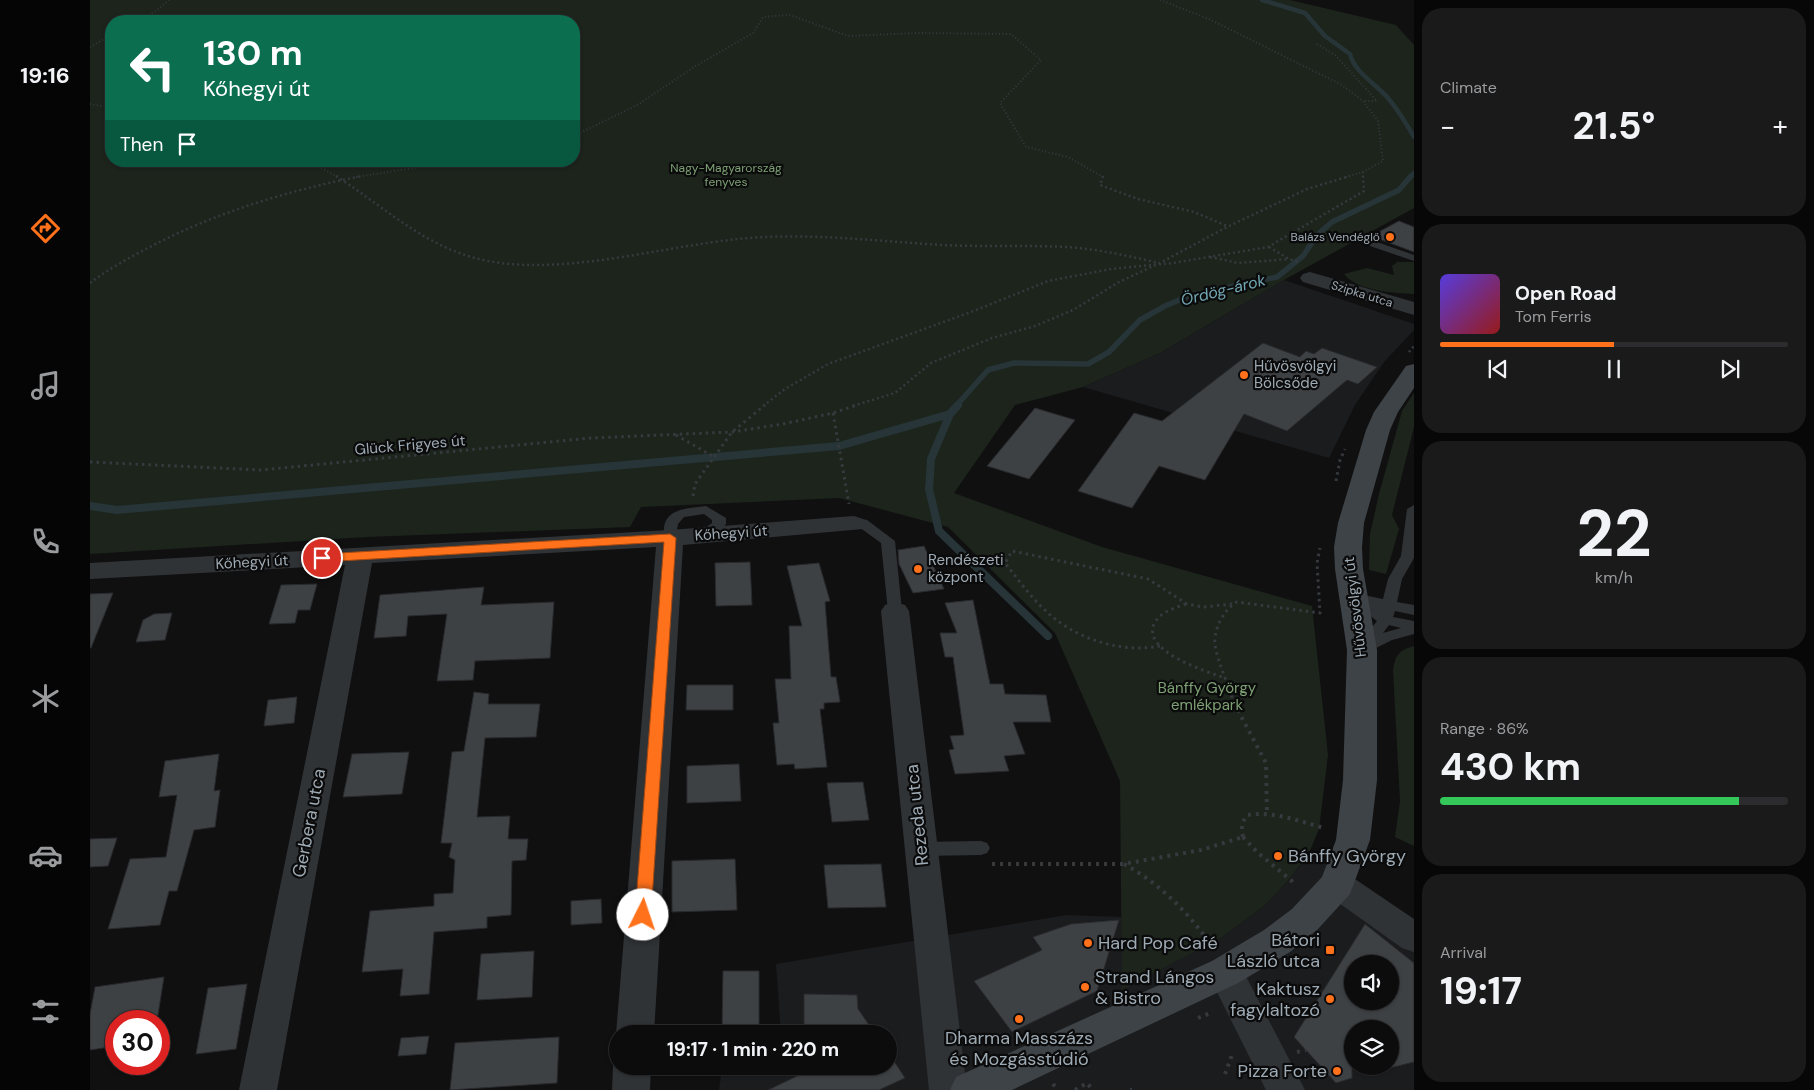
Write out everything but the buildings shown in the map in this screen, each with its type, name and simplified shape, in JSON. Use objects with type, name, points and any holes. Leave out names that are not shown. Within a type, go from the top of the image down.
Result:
[{"type":"main road","name":"Hűvösvölgyi út","points":[[1337,884],[1353,840],[1360,780],[1362,650],[1352,598],[1348,547],[1351,523],[1365,468],[1378,430],[1386,412],[1414,371]]},
{"type":"main road","points":[[970,1090],[1219,959],[1277,940],[1305,919],[1337,884]]},
{"type":"street","name":"Szipka utca","points":[[1310,278],[1414,309]]},
{"type":"street","name":"Kőhegyi út","points":[[90,571],[670,538],[854,524]]},
{"type":"street","points":[[635,1025],[670,538]]},
{"type":"street","name":"Gerbera utca","points":[[258,1090],[360,556]]},
{"type":"street","name":"Rezeda utca","points":[[895,610],[948,1090]]},
{"type":"street","points":[[1337,884],[1414,938]]},
{"type":"street","points":[[1219,959],[1286,1090]]},
{"type":"street","points":[[630,1090],[631,1075]]},
{"type":"lane","points":[[1374,244],[1414,258]]},
{"type":"lane","points":[[1362,650],[1385,620],[1395,579],[1411,559],[1414,509]]},
{"type":"lane","points":[[670,538],[671,524],[680,514],[706,510],[720,518],[719,524],[712,531],[702,535]]},
{"type":"lane","name":"Kőhegyi út","points":[[854,524],[862,523],[888,541]]},
{"type":"lane","name":"Rezeda utca","points":[[888,541],[895,610]]},
{"type":"lane","points":[[1352,598],[1414,610]]},
{"type":"lane","points":[[1352,598],[1385,620],[1414,628]]},
{"type":"lane","points":[[1362,650],[1387,636],[1414,628]]},
{"type":"lane","points":[[921,850],[981,848]]},
{"type":"path","points":[[148,15],[169,0]]},
{"type":"path","points":[[1160,0],[1210,19],[1321,73],[1342,85],[1363,101],[1377,101],[1336,56],[1317,44]]},
{"type":"path","points":[[580,133],[639,104],[694,67],[753,33],[763,17],[790,15],[848,36],[917,33],[1011,34],[1041,60],[1000,103],[1026,147],[1068,157],[1104,176],[1100,185],[1138,199],[1194,212],[1228,227]]},
{"type":"path","points":[[90,47],[105,38]]},
{"type":"path","name":"Glück Frigyes út","points":[[90,462],[261,470],[591,438],[732,432],[783,424],[833,413],[895,393],[931,363],[992,338],[1035,326],[1072,310],[1119,282],[1307,189],[1363,172],[1383,161],[1378,121],[1363,101]]},
{"type":"path","points":[[90,104],[105,107]]},
{"type":"path","points":[[319,167],[340,179],[410,229],[455,253],[481,260],[520,264],[599,260],[716,241],[771,237],[1083,249],[1117,253],[1160,263]]},
{"type":"path","points":[[90,283],[98,276],[154,244],[201,222],[266,199],[340,179],[419,167]]},
{"type":"path","points":[[690,511],[696,484],[732,432],[785,389],[828,364],[1048,282],[1268,247],[1364,191],[1363,172]]},
{"type":"path","points":[[1209,256],[1238,263],[1289,259],[1268,247]]},
{"type":"path","points":[[833,413],[854,524]]},
{"type":"path","points":[[676,434],[714,457]]},
{"type":"path","points":[[1160,646],[1141,649],[1110,644],[1082,634],[1055,619],[1027,590],[1005,563],[1012,550],[1148,579],[1187,604],[1203,607],[1237,602],[1253,603],[1320,613]]},
{"type":"path","points":[[1187,604],[1162,614],[1155,622],[1154,638],[1160,646],[1179,660],[1226,678]]},
{"type":"path","points":[[1233,604],[1218,626],[1215,644],[1236,709],[1266,763],[1267,814]]},
{"type":"path","points":[[1293,882],[1257,852],[1243,837],[1241,828],[1247,816],[1256,813],[1267,814],[1324,828]]},
{"type":"path","points":[[990,864],[1124,864],[1201,850],[1243,837]]},
{"type":"path","points":[[1124,864],[1146,876],[1179,903],[1219,959]]},
{"type":"path","points":[[1075,1090],[1087,1083],[1093,1090]]},
{"type":"shaded area","name":"Hűvösvölgyi Bölcsőde","points":[[1284,280],[1414,324],[1414,330],[1384,362],[1355,405],[1329,458],[1083,387],[1160,353]]},
{"type":"shaded area","points":[[1309,853],[1414,925],[1414,1090],[719,1090],[721,1075],[897,1075],[897,1025],[780,1025],[776,964],[1067,915],[1123,917],[1122,989],[1221,938],[1263,907],[1288,881]]},
{"type":"green space","points":[[90,0],[1290,0],[1396,25],[1414,45],[1414,208],[1284,280],[1160,353],[1083,387],[1015,405],[954,493],[1102,547],[1312,606],[1328,755],[1319,829],[1309,853],[1288,881],[1263,907],[1221,938],[1122,990],[1120,781],[1055,633],[948,527],[839,498],[641,507],[630,527],[367,537],[90,554]]},
{"type":"green space","points":[[1397,262],[1414,262],[1414,294],[1366,288],[1350,280],[1344,274],[1367,268],[1394,275],[1392,266]]},
{"type":"green space","points":[[1414,393],[1414,427],[1392,515],[1399,529],[1386,574],[1369,570],[1370,534],[1402,411]]},
{"type":"green space","points":[[1414,646],[1414,846],[1395,837],[1400,801],[1393,670],[1395,660],[1399,654]]},
{"type":"waterway","name":"Ördög-árok","points":[[1262,0],[1305,13],[1325,36],[1350,54],[1356,67],[1392,103],[1414,137]]},
{"type":"waterway","name":"Ördög-árok","points":[[1411,176],[1414,173]]},
{"type":"waterway","name":"Ördög-árok","points":[[956,406],[988,370],[1014,363],[1088,364],[1109,352],[1140,320],[1165,306],[1191,295],[1277,277],[1303,256],[1317,235],[1332,222],[1399,190],[1411,176]]},
{"type":"waterway","name":"Ördög-árok","points":[[950,414],[958,405]]},
{"type":"waterway","points":[[90,506],[117,510],[839,446],[950,414]]},
{"type":"waterway","name":"Ördög-árok","points":[[950,414],[931,459],[929,489],[939,531],[1048,636]]},
{"type":"place","name":"Balázs Vendéglő","points":[[1390,237]]},
{"type":"place","name":"Hűvösvölgyi Bölcsőde","points":[[1244,375]]},
{"type":"place","name":"Rendészeti központ","points":[[918,569]]},
{"type":"place","name":"Bánffy György","points":[[1278,856]]},
{"type":"place","name":"Hard Pop Café","points":[[1088,943]]},
{"type":"place","name":"Bátori László utca","points":[[1330,950]]},
{"type":"place","name":"Strand Lángos & Bistro","points":[[1085,987]]},
{"type":"place","name":"Kaktusz fagylaltozó","points":[[1330,999]]},
{"type":"place","name":"Dharma Masszázs és Mozgásstúdió","points":[[1019,1019]]},
{"type":"place","name":"Pizza Forte","points":[[1337,1071]]},
{"type":"route","points":[[322,558],[670,538],[643,915]]},
{"type":"park label","name":"Nagy-Magyarország fenyves","points":[[726,175]]},
{"type":"park label","name":"Bánffy György emlékpark","points":[[1207,696]]}]
